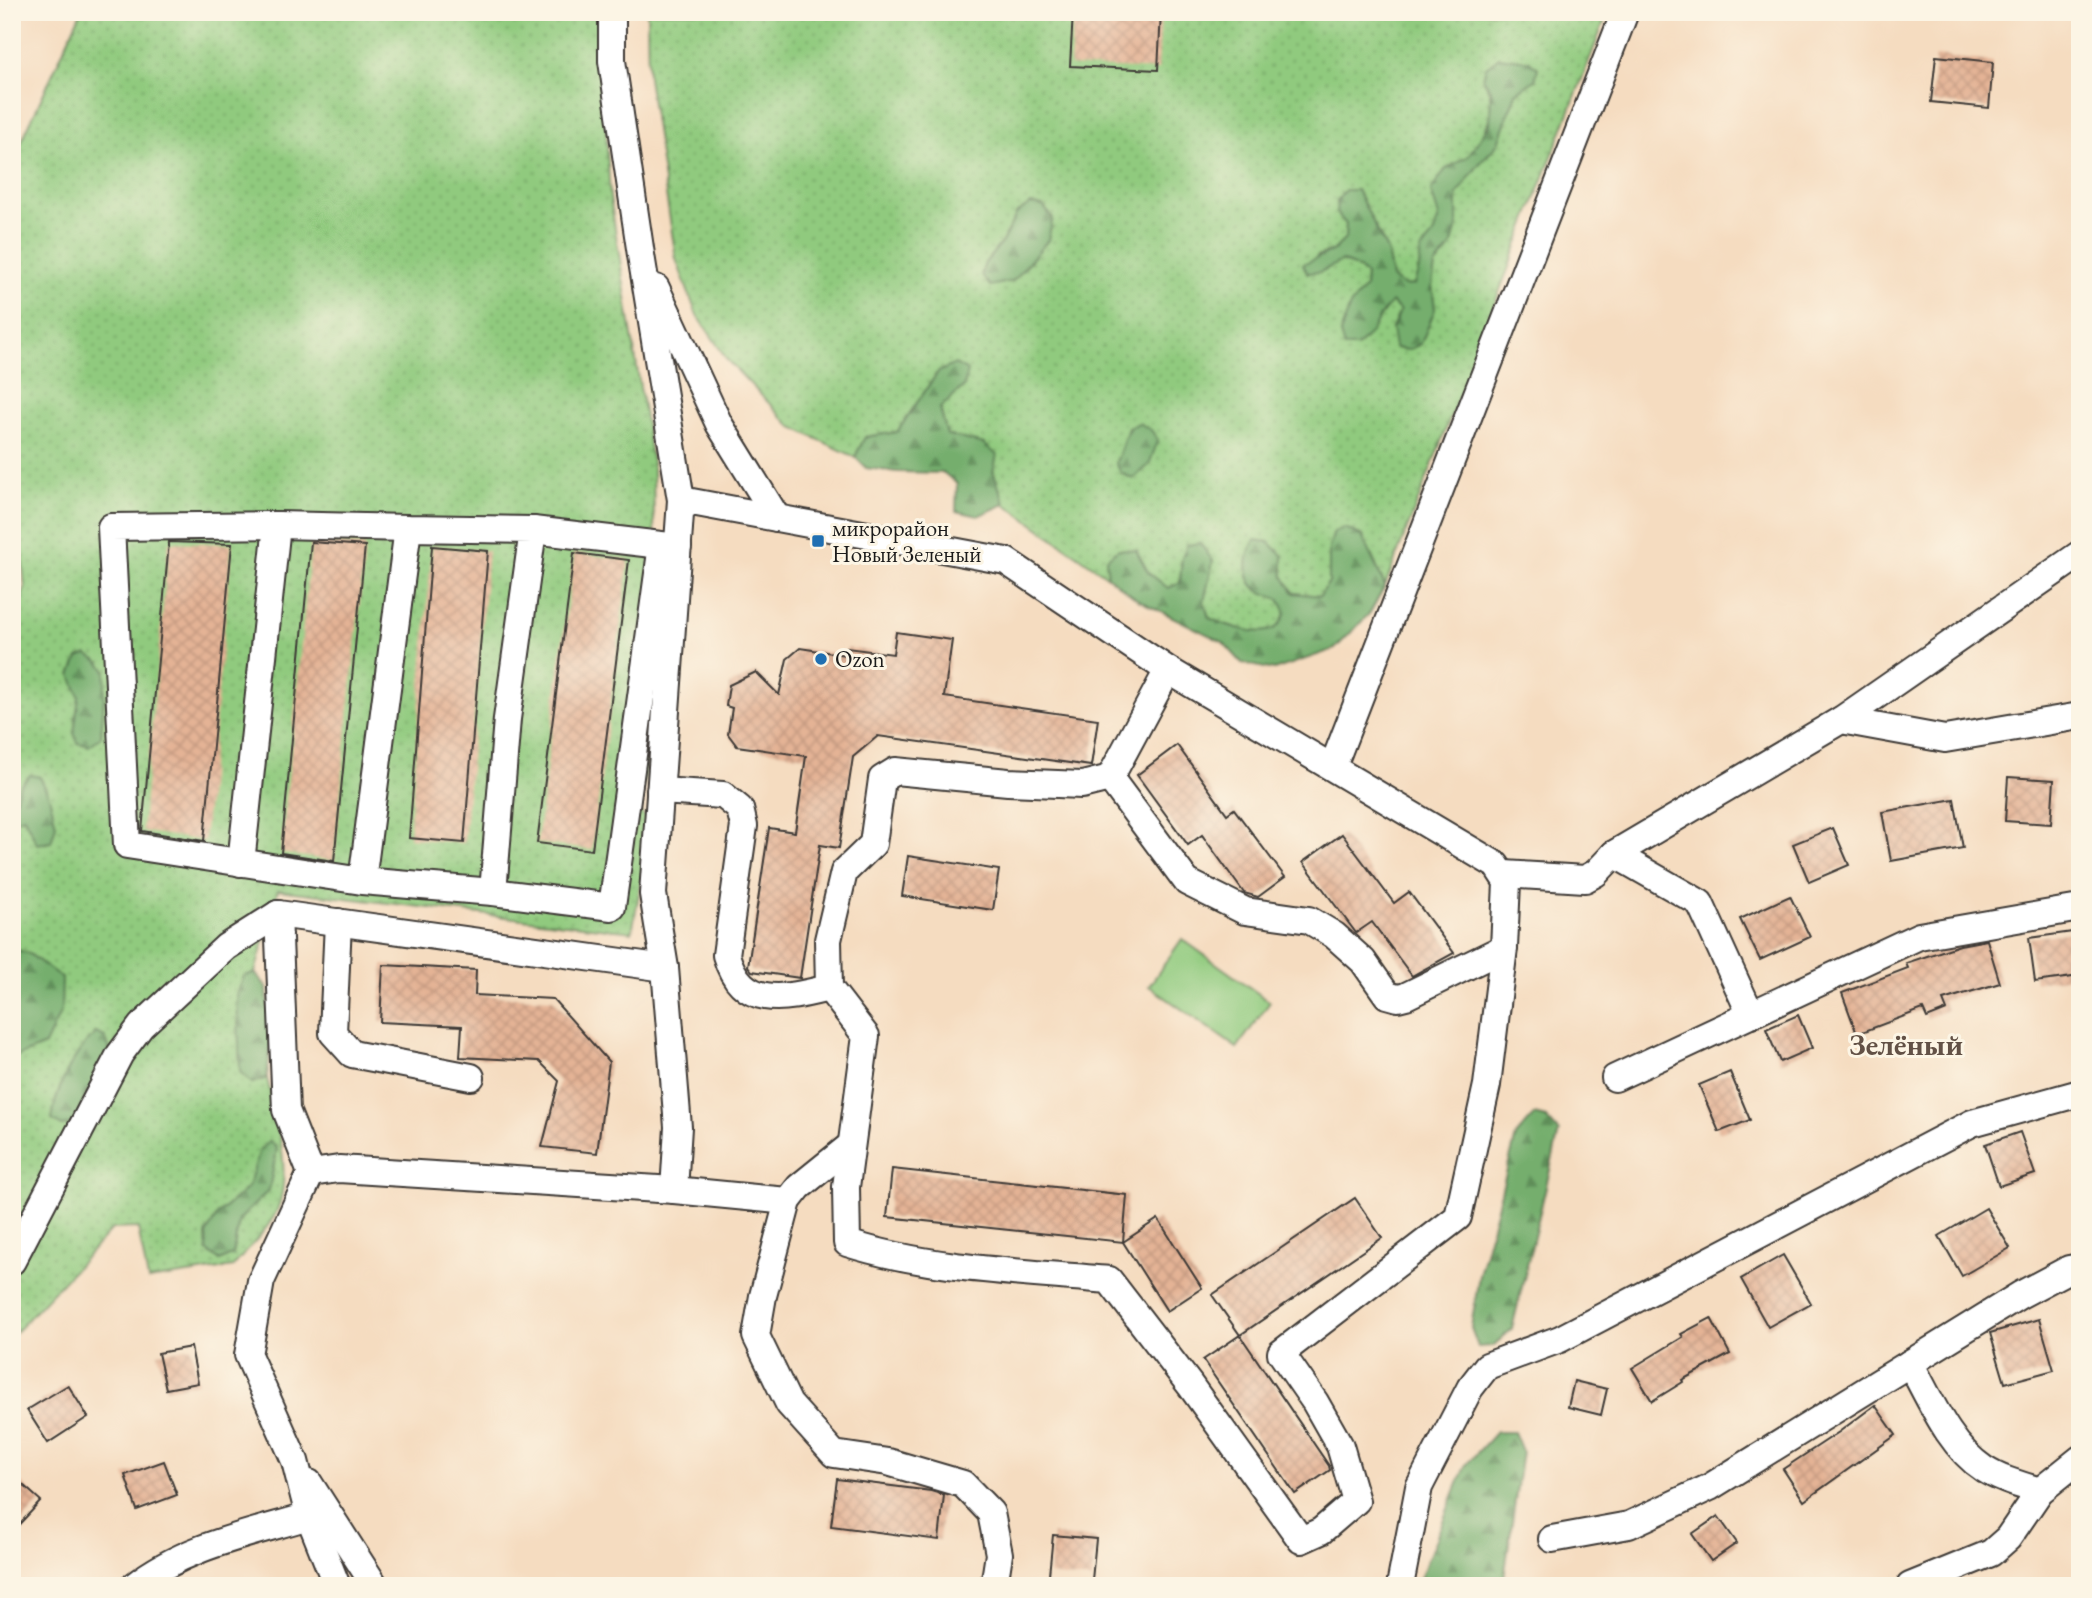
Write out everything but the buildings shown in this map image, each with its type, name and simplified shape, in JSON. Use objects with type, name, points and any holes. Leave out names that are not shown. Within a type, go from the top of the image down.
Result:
[{"type":"street","points":[[612,12],[612,61],[640,255],[681,500],[670,546],[612,906],[362,881],[127,845],[111,527],[277,525],[533,530],[670,546]]},
{"type":"street","points":[[1333,766],[1625,12]]},
{"type":"street","points":[[640,255],[719,424],[777,518]]},
{"type":"street","points":[[681,500],[1006,561],[1168,670],[1333,766],[1496,865],[1504,874],[1507,882],[1504,948],[1487,1085],[1458,1217],[1281,1353],[1315,1402],[1340,1446],[1356,1501],[1321,1531],[1301,1540],[1190,1385],[1110,1280],[929,1263],[886,1255],[847,1243],[846,1186],[866,1036],[829,988],[828,940],[844,872],[873,844],[882,779],[895,771],[1008,782],[1082,785],[1110,778],[1168,670]]},
{"type":"street","points":[[241,863],[277,525]]},
{"type":"street","points":[[362,881],[408,528]]},
{"type":"street","points":[[493,892],[507,719],[533,530]]},
{"type":"street","points":[[670,546],[653,894],[665,968],[678,1127],[674,1190]]},
{"type":"street","points":[[1504,874],[1585,879],[1596,873],[1614,854],[1841,720],[2080,554]]},
{"type":"street","points":[[1841,720],[1945,740],[2080,716]]},
{"type":"street","points":[[1110,778],[1187,882],[1245,911],[1309,920],[1334,935],[1363,961],[1387,995],[1398,998],[1406,996],[1504,948]]},
{"type":"street","points":[[660,791],[723,795],[740,809],[744,826],[726,955],[731,974],[742,987],[766,997],[788,998],[829,988]]},
{"type":"street","points":[[1614,854],[1700,903],[1751,1015]]},
{"type":"street","points":[[1615,1079],[1919,936],[2080,908]]},
{"type":"street","points":[[12,1261],[120,1054],[141,1026],[226,947],[278,914],[665,968]]},
{"type":"street","points":[[278,914],[286,1110],[310,1173],[261,1281],[248,1355],[295,1461],[375,1586]]},
{"type":"street","points":[[338,922],[333,1033],[352,1054],[471,1077]]},
{"type":"street","points":[[1400,1586],[1419,1487],[1471,1388],[1487,1366],[1560,1339],[1972,1124],[2080,1093]]},
{"type":"street","points":[[851,1145],[799,1187],[788,1201],[755,1336],[789,1404],[834,1454],[888,1462],[963,1484],[991,1513],[999,1554],[994,1586]]},
{"type":"street","points":[[310,1173],[340,1169],[674,1190],[788,1201]]},
{"type":"street","points":[[1552,1539],[1629,1525],[1710,1487],[2020,1295],[2069,1269],[2080,1268]]},
{"type":"street","points":[[1910,1363],[1947,1429],[1966,1454],[1984,1469],[2040,1491]]},
{"type":"street","points":[[1910,1586],[1991,1553],[2008,1538],[2040,1491],[2080,1459]]},
{"type":"street","points":[[295,1461],[309,1516],[337,1586]]},
{"type":"street","points":[[134,1586],[155,1569],[207,1545],[309,1516]]},
{"type":"green space","points":[[81,12],[599,12],[610,197],[653,468],[655,570],[653,683],[646,771],[638,810],[647,818],[650,832],[632,932],[278,890],[255,973],[244,976],[252,1083],[267,1078],[282,1151],[283,1189],[279,1206],[271,1221],[233,1267],[148,1280],[138,1228],[112,1229],[12,1336],[12,1058],[45,1045],[28,953],[12,949],[12,623],[25,588],[12,452],[12,162]],"holes":[[[260,1150],[269,1190],[239,1220],[233,1254],[218,1214],[249,1187]]]},
{"type":"green space","points":[[647,12],[1608,12],[1385,586],[1363,536],[1345,528],[1334,532],[1329,548],[1329,582],[1320,596],[1294,593],[1283,576],[1257,590],[1279,599],[1286,612],[1277,627],[1262,632],[1243,630],[1209,618],[1204,601],[1213,561],[1182,557],[1180,583],[1168,589],[1148,572],[1136,550],[1106,559],[1108,577],[1005,504],[984,444],[947,436],[940,408],[964,386],[938,372],[897,432],[865,437],[855,457],[792,427],[728,361],[696,313],[676,259],[648,78]],"holes":[[[1483,78],[1534,80],[1516,93],[1497,145],[1457,194],[1457,226],[1451,247],[1435,265],[1432,286],[1435,309],[1392,329],[1400,311],[1392,302],[1357,346],[1344,346],[1340,334],[1350,306],[1365,287],[1366,275],[1341,261],[1320,272],[1317,256],[1334,250],[1345,239],[1346,224],[1336,213],[1357,190],[1387,250],[1392,278],[1404,286],[1414,285],[1421,250],[1434,235],[1439,217],[1445,170],[1469,155],[1486,128],[1491,108],[1488,88]],[[1017,213],[1048,240],[1013,281],[990,286],[982,274],[985,263],[1002,242]]]},
{"type":"green space","points":[[1499,57],[1529,61],[1538,68],[1535,80],[1516,93],[1497,145],[1457,194],[1457,226],[1451,247],[1435,265],[1432,286],[1435,309],[1421,344],[1408,350],[1395,348],[1392,329],[1400,311],[1392,302],[1383,311],[1370,334],[1357,347],[1344,347],[1340,334],[1350,306],[1365,287],[1366,275],[1342,261],[1320,272],[1307,273],[1303,264],[1334,250],[1345,239],[1346,224],[1336,213],[1337,201],[1345,190],[1357,190],[1387,250],[1392,278],[1404,286],[1414,285],[1421,250],[1433,235],[1439,217],[1431,191],[1445,170],[1468,156],[1490,124],[1491,90],[1483,78],[1486,67]]},
{"type":"green space","points":[[1031,204],[1043,206],[1053,218],[1048,240],[1013,281],[990,286],[981,275],[985,263],[1002,242],[1017,213]]},
{"type":"green space","points":[[955,364],[968,371],[964,386],[940,408],[947,435],[984,444],[997,455],[993,472],[1005,504],[978,516],[956,511],[957,484],[944,473],[866,468],[855,457],[865,437],[897,432],[938,372]]},
{"type":"green space","points":[[1139,423],[1151,430],[1158,440],[1149,465],[1133,479],[1121,473],[1116,463],[1128,428]]},
{"type":"green space","points":[[1345,528],[1362,536],[1385,586],[1370,613],[1335,649],[1274,670],[1242,663],[1223,642],[1138,600],[1108,577],[1106,559],[1118,549],[1136,550],[1148,572],[1168,588],[1180,583],[1182,557],[1187,545],[1200,543],[1213,561],[1204,601],[1209,618],[1243,630],[1262,632],[1278,626],[1286,612],[1279,599],[1258,590],[1250,580],[1247,566],[1249,552],[1255,540],[1269,542],[1283,556],[1283,576],[1294,593],[1320,596],[1329,582],[1329,548],[1334,532]]},
{"type":"green space","points":[[87,654],[106,670],[101,737],[89,746],[78,743],[74,733],[79,696],[71,675],[78,658]]},
{"type":"green space","points":[[30,775],[40,777],[49,796],[56,825],[51,842],[37,844],[24,817],[12,821],[12,803],[20,785]]},
{"type":"green space","points":[[1182,939],[1270,1002],[1237,1048],[1149,986]]},
{"type":"green space","points":[[12,949],[28,953],[62,978],[61,1011],[45,1045],[13,1058]]},
{"type":"green space","points":[[255,973],[267,987],[271,1044],[267,1078],[252,1083],[240,1072],[237,995],[244,976]]},
{"type":"green space","points":[[96,1033],[105,1037],[110,1050],[72,1124],[62,1126],[52,1120],[61,1085],[73,1061]]},
{"type":"green space","points":[[1534,1115],[1546,1118],[1559,1132],[1512,1329],[1493,1346],[1478,1347],[1471,1328],[1479,1275],[1516,1136]]},
{"type":"green space","points":[[270,1141],[277,1149],[269,1190],[239,1220],[233,1254],[220,1261],[207,1251],[206,1234],[218,1214],[248,1187],[260,1150]]},
{"type":"green space","points":[[1496,1432],[1514,1432],[1522,1451],[1503,1586],[1417,1586],[1465,1466]]},
{"type":"place","name":"микрорайон Новый Зеленый","points":[[818,541]]},
{"type":"place","name":"Ozon","points":[[821,659]]},
{"type":"district","name":"Зелёный","points":[[1906,1045]]}]
